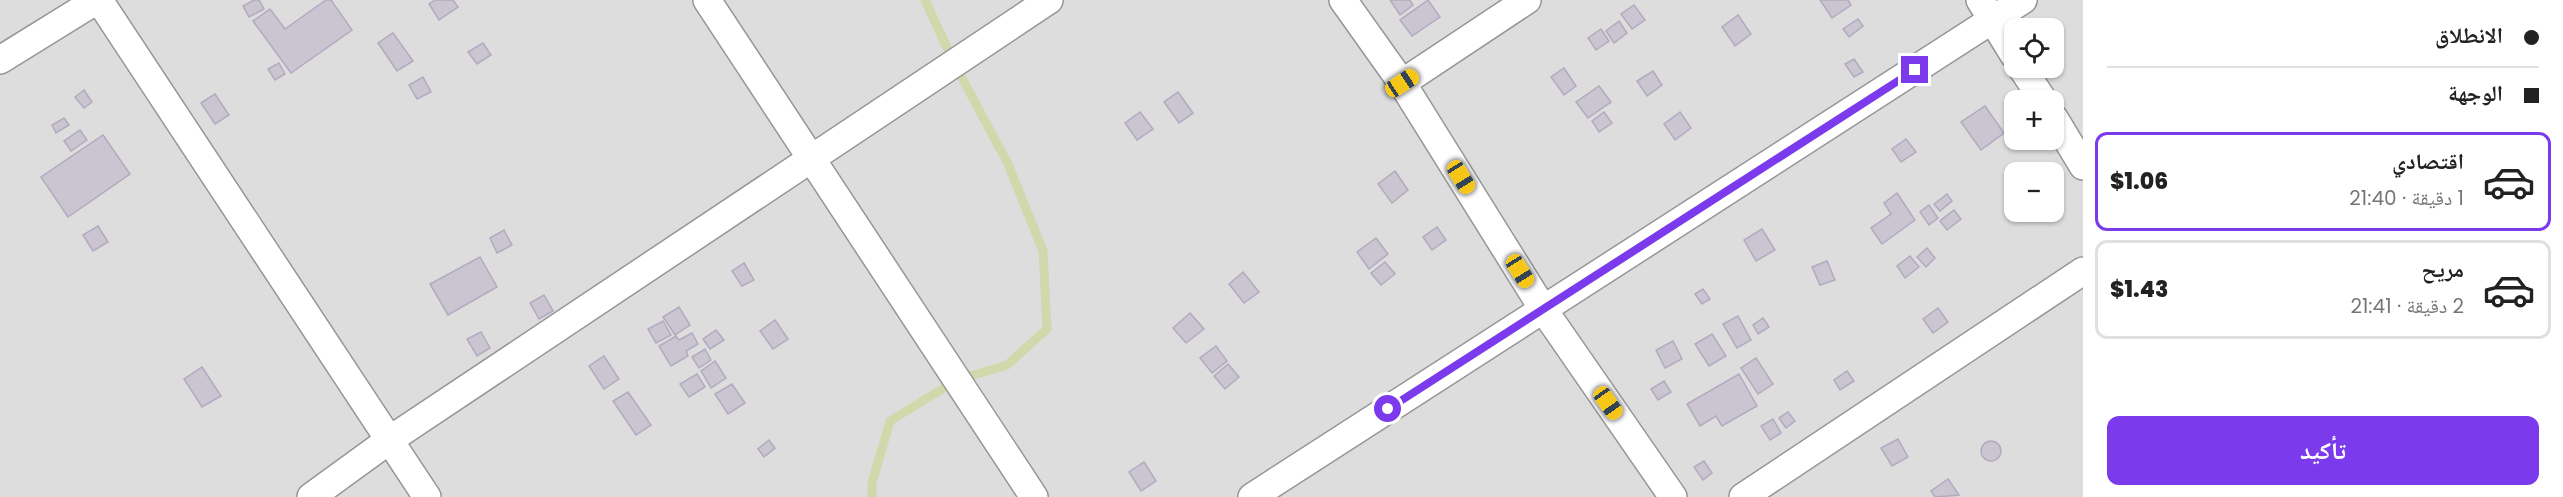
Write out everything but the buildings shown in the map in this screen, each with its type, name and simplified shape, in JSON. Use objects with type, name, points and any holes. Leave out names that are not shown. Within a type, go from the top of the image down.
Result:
[{"type":"street","points":[[0,60],[98,0],[427,497]]},
{"type":"street","points":[[707,0],[1034,497]]},
{"type":"street","points":[[311,497],[388,441],[1049,0]]},
{"type":"street","points":[[1343,0],[1402,83],[1544,309],[1673,497]]},
{"type":"street","points":[[1402,83],[1527,0]]},
{"type":"street","points":[[1252,497],[1544,309],[1987,10],[2024,0]]},
{"type":"street","points":[[1987,10],[2004,38]]},
{"type":"street","points":[[2064,135],[2083,166]]},
{"type":"street","points":[[1743,497],[2083,271]]},
{"type":"shaded area","points":[[0,0],[2083,0],[2083,497],[0,497]]},
{"type":"waterway","points":[[872,497],[872,483],[890,421],[957,380],[1007,365],[1047,329],[1043,251],[1008,164],[954,63],[925,0]]},
{"type":"route","points":[[1388,409],[1915,70]]}]
